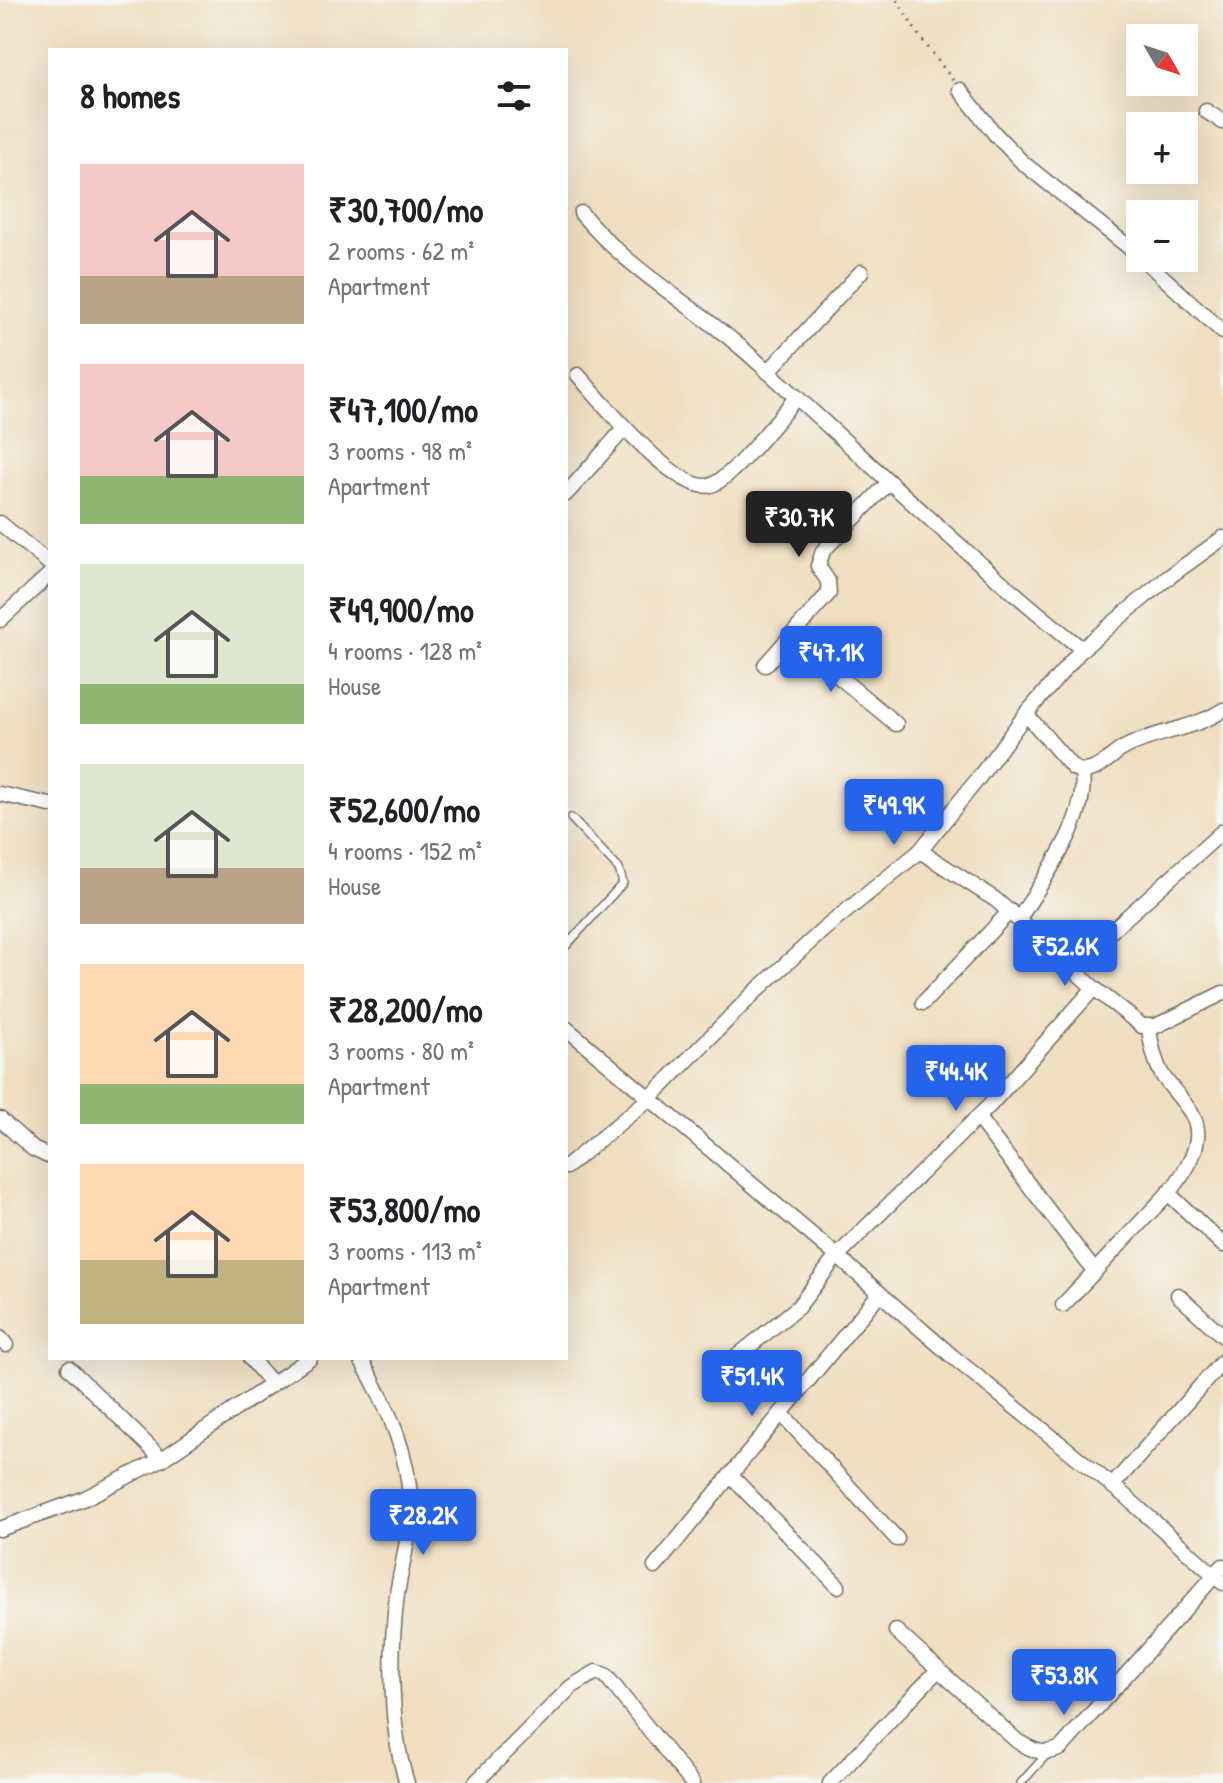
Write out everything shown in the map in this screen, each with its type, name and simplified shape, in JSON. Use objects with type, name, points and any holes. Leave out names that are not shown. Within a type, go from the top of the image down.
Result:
[{"type":"street","points":[[960,90],[1023,163],[1126,245]]},
{"type":"street","points":[[1206,111],[1223,122]]},
{"type":"street","points":[[581,213],[627,261],[723,332],[1023,603],[1082,649]]},
{"type":"street","points":[[768,372],[861,272]]},
{"type":"street","points":[[1157,272],[1223,332]]},
{"type":"street","points":[[578,375],[625,428],[683,479],[696,486],[708,487],[727,475],[797,397]]},
{"type":"street","points":[[568,492],[625,428]]},
{"type":"street","points":[[765,665],[829,593],[828,581],[818,566],[823,551],[888,483]]},
{"type":"street","points":[[0,523],[48,562]]},
{"type":"street","points":[[568,1165],[650,1098],[754,993],[823,930],[920,851],[1026,714],[1082,649],[1166,579],[1223,538]]},
{"type":"street","points":[[0,620],[48,576]]},
{"type":"street","points":[[790,636],[896,724]]},
{"type":"street","points":[[1026,714],[1073,768],[1082,773],[1094,770],[1137,742],[1187,726],[1223,710]]},
{"type":"street","points":[[923,1003],[1014,915],[1077,819],[1084,786],[1082,773]]},
{"type":"street","points":[[0,794],[48,805]]},
{"type":"street","points":[[1071,967],[1223,831]]},
{"type":"street","points":[[920,851],[946,865],[1014,915],[1132,1020],[1149,1028]]},
{"type":"street","points":[[735,1358],[798,1307],[837,1256],[978,1118],[1094,988]]},
{"type":"street","points":[[1149,1028],[1223,993]]},
{"type":"street","points":[[1063,1305],[1168,1193],[1185,1171],[1193,1154],[1197,1129],[1189,1111],[1162,1074],[1155,1059],[1149,1028]]},
{"type":"street","points":[[568,1030],[879,1294],[1220,1574],[1061,1748],[1047,1754],[1034,1751],[1017,1741],[896,1631]]},
{"type":"street","points":[[978,1118],[1095,1272]]},
{"type":"street","points":[[0,1119],[33,1149],[48,1156]]},
{"type":"street","points":[[1168,1193],[1223,1245]]},
{"type":"street","points":[[655,1567],[879,1294]]},
{"type":"street","points":[[1178,1295],[1223,1336]]},
{"type":"street","points":[[252,1360],[272,1384]]},
{"type":"street","points":[[0,1529],[83,1499],[162,1459],[307,1360]]},
{"type":"street","points":[[361,1360],[397,1436],[410,1498],[410,1523],[392,1641],[396,1713],[407,1783]]},
{"type":"street","points":[[1112,1486],[1223,1361]]},
{"type":"street","points":[[69,1368],[162,1459]]},
{"type":"street","points":[[781,1413],[897,1539]]},
{"type":"street","points":[[730,1475],[838,1586]]},
{"type":"street","points":[[830,1783],[938,1670]]},
{"type":"street","points":[[475,1783],[571,1687],[596,1672],[605,1675],[692,1783]]},
{"type":"lane","points":[[568,944],[623,883],[619,869],[571,818]]},
{"type":"lane","points":[[1021,1783],[1047,1754]]},
{"type":"path","points":[[897,0],[917,33],[960,90]]}]
